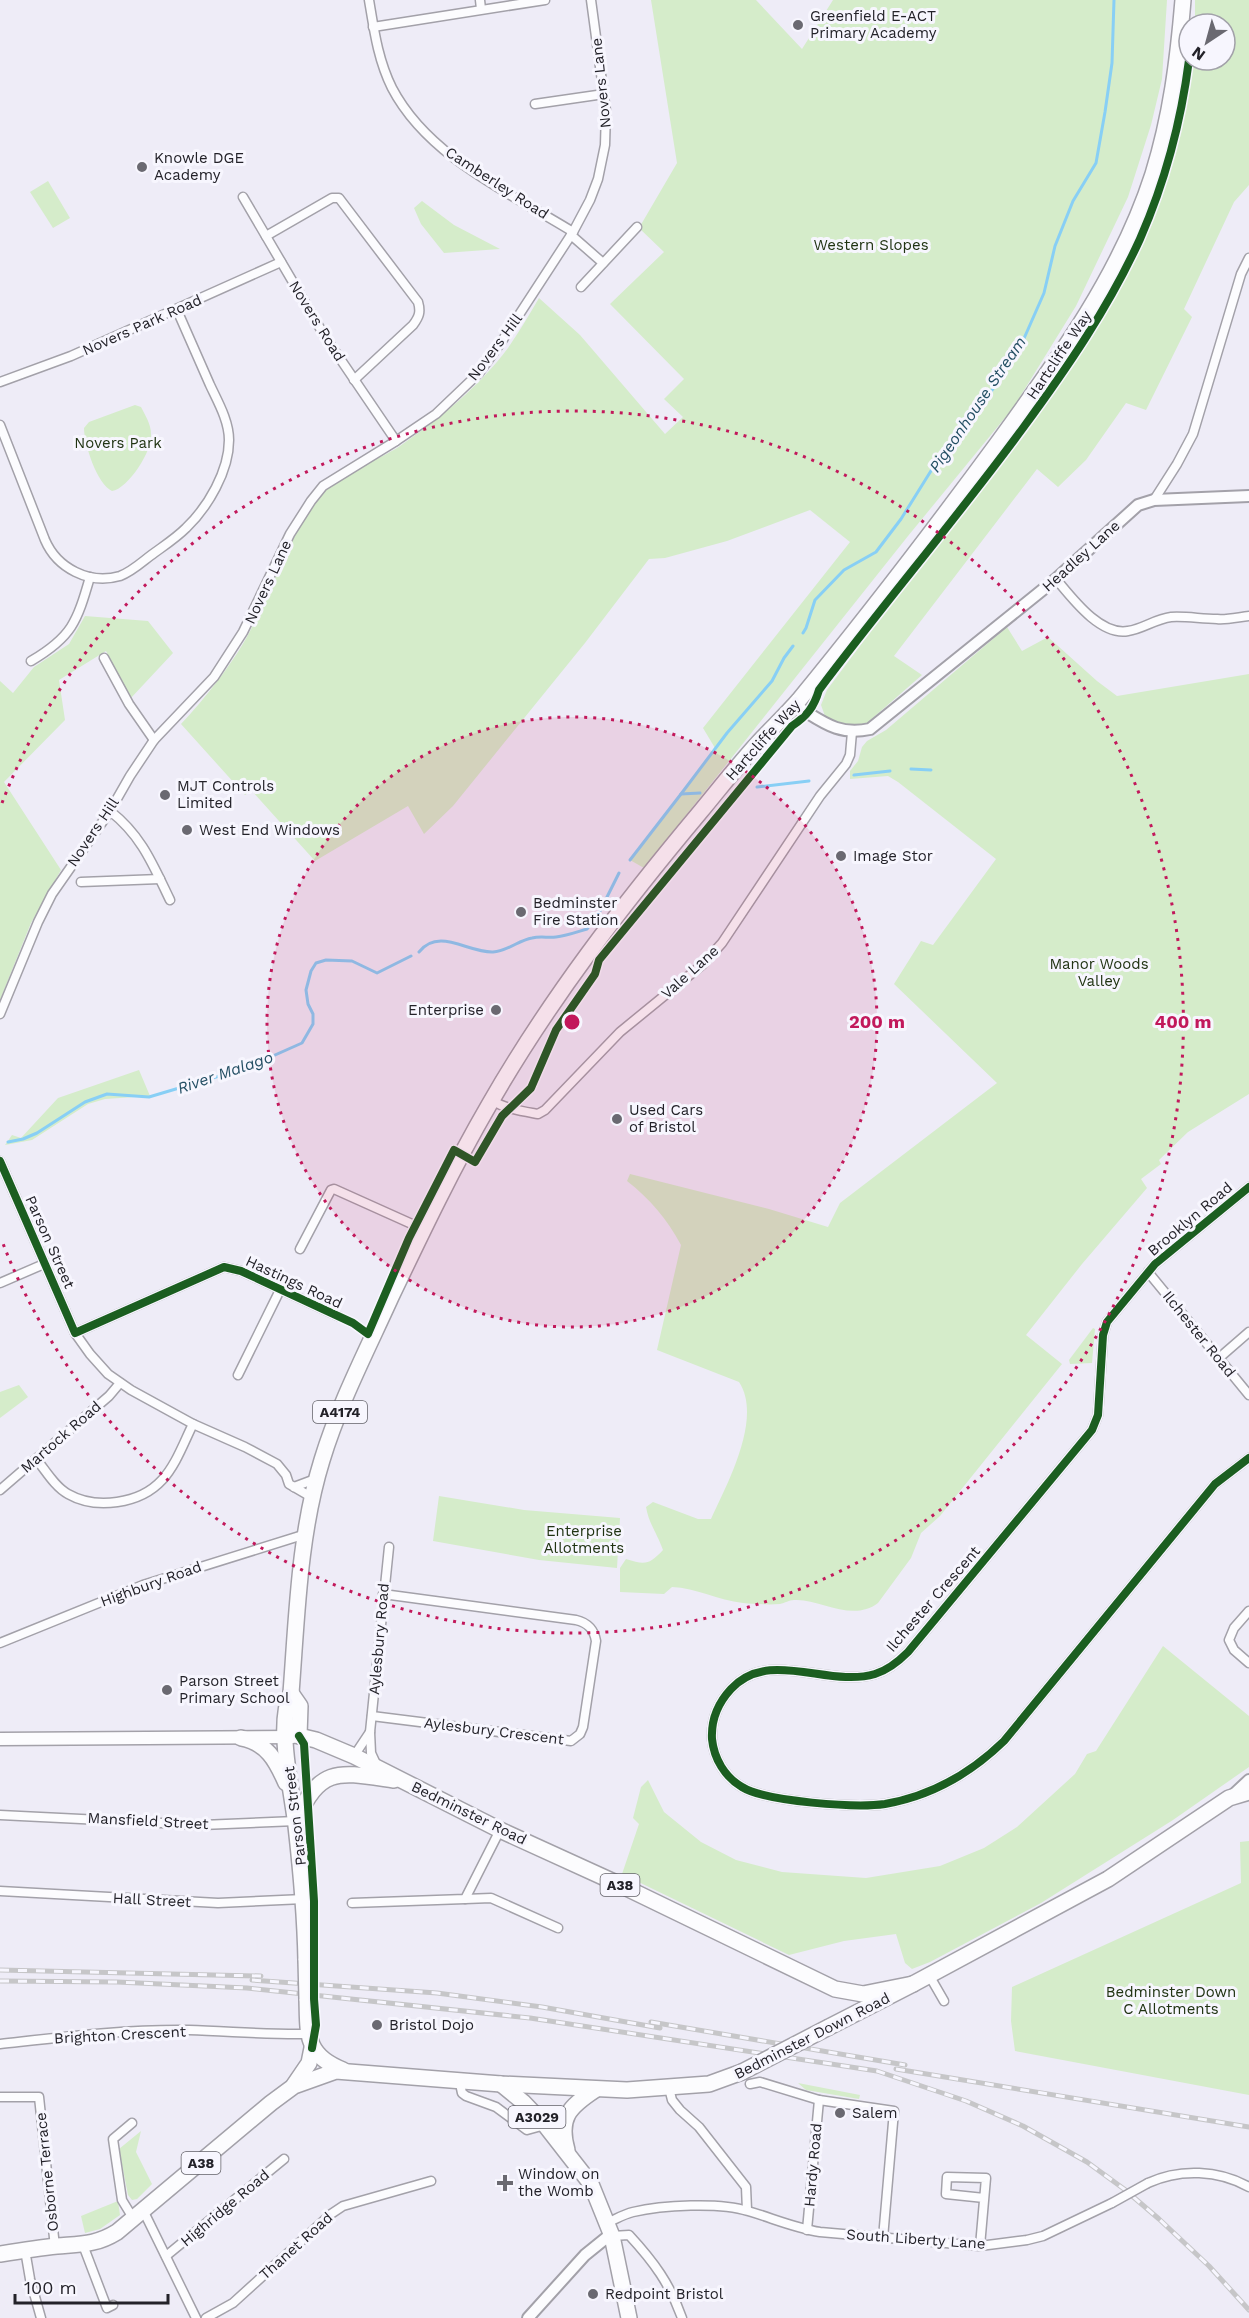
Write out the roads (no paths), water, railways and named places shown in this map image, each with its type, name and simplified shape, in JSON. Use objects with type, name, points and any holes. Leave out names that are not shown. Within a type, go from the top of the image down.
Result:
[{"type":"highway","name":"Hartcliffe Way","points":[[318,1478],[338,1418],[423,1229],[492,1100],[555,1000],[644,882],[756,745],[795,705],[939,523],[1035,392],[1096,298],[1126,242],[1153,175],[1177,74],[1183,0]]},
{"type":"highway","name":"Parson Street","points":[[305,2039],[307,1999],[304,1899],[291,1794],[292,1737],[300,1706],[291,1693],[296,1615],[306,1534],[318,1478]]},
{"type":"highway","name":"Bedminster Road","points":[[292,1737],[316,1740],[378,1767],[500,1830],[614,1882],[835,1989],[863,1994],[912,1984]]},
{"type":"highway","points":[[241,1738],[258,1743],[271,1754],[278,1763],[291,1794]]},
{"type":"highway","points":[[296,1821],[315,1786],[337,1775],[354,1756]]},
{"type":"highway","name":"A38","points":[[337,1775],[405,1782]]},
{"type":"highway","name":"A38","points":[[1229,1798],[1249,1792]]},
{"type":"highway","name":"Bedminster Down Road","points":[[343,2070],[595,2090],[669,2088],[746,2078],[829,2026],[1108,1879],[1229,1798]]},
{"type":"highway","name":"A38","points":[[829,2026],[841,2016],[845,2009],[845,2001],[835,1989]]},
{"type":"highway","name":"A38","points":[[305,2039],[327,2063],[343,2070]]},
{"type":"highway","name":"A38","points":[[294,2086],[309,2063],[305,2039]]},
{"type":"highway","name":"A38","points":[[0,2254],[83,2245],[105,2239],[117,2232],[260,2111],[294,2086],[327,2073],[343,2070]]},
{"type":"highway","name":"A3029","points":[[501,2084],[523,2102],[545,2125],[591,2184],[610,2231],[629,2318]]},
{"type":"highway","name":"A3029","points":[[568,2154],[563,2127],[570,2109],[595,2090]]},
{"type":"highway","name":"A38","points":[[56,2247],[135,2217]]},
{"type":"main road","name":"Bedminster Road","points":[[0,1739],[292,1737]]},
{"type":"street","name":"Camberley Road","points":[[369,0],[379,52],[392,88],[401,103],[430,136],[473,170],[572,234],[603,263]]},
{"type":"street","points":[[373,27],[481,4],[545,0]]},
{"type":"street","name":"Novers Lane","points":[[572,234],[590,200],[602,162],[606,128],[604,94],[591,0]]},
{"type":"street","points":[[534,104],[604,94]]},
{"type":"street","name":"Novers Road","points":[[243,197],[324,334],[396,441]]},
{"type":"street","points":[[266,236],[332,198],[339,198],[418,302],[420,310],[413,325],[354,380]]},
{"type":"street","points":[[581,288],[637,227]]},
{"type":"street","name":"Novers Hill","points":[[396,441],[436,414],[478,373],[502,341],[572,234]]},
{"type":"street","name":"Headley Lane","points":[[852,732],[870,729],[878,724],[1056,579],[1138,505],[1154,500],[1193,434],[1241,274],[1249,258]]},
{"type":"street","name":"Novers Park Road","points":[[0,382],[71,356],[281,262]]},
{"type":"street","points":[[0,425],[48,548],[54,557],[65,566],[90,577],[120,576],[131,570],[186,528],[205,505],[226,463],[229,443],[228,428],[177,310]]},
{"type":"street","name":"Novers Lane","points":[[154,740],[214,677],[258,606],[290,534],[323,486],[396,441]]},
{"type":"street","points":[[1154,500],[1249,496]]},
{"type":"street","points":[[31,661],[58,644],[72,627],[80,612],[90,577]]},
{"type":"street","points":[[1056,579],[1103,627],[1116,631],[1128,632],[1161,618],[1188,616],[1217,620],[1249,616]]},
{"type":"street","points":[[104,658],[129,704],[154,740]]},
{"type":"street","points":[[795,705],[832,728],[852,732]]},
{"type":"street","name":"Vale Lane","points":[[492,1100],[507,1109],[518,1108],[538,1114],[545,1110],[620,1032],[702,965],[722,943],[820,796],[846,764],[850,755],[852,732]]},
{"type":"street","name":"Novers Hill","points":[[0,1014],[52,894],[110,811],[154,740]]},
{"type":"street","points":[[110,811],[126,823],[139,839],[170,900]]},
{"type":"street","points":[[81,882],[160,879]]},
{"type":"street","name":"Parson Street","points":[[0,1161],[75,1333],[101,1366],[120,1383],[193,1424],[278,1464],[289,1484],[313,1498]]},
{"type":"street","name":"Brooklyn Road","points":[[1148,1272],[1249,1187]]},
{"type":"street","points":[[300,1249],[331,1190],[334,1189],[423,1229]]},
{"type":"street","points":[[0,1283],[44,1264]]},
{"type":"street","name":"Hastings Road","points":[[75,1333],[216,1269],[232,1268],[338,1316]]},
{"type":"street","name":"Ilchester Road","points":[[1148,1272],[1249,1395]]},
{"type":"street","name":"Ilchester Crescent","points":[[1148,1272],[1104,1328],[1098,1415],[1092,1430],[908,1652],[883,1671],[863,1677],[778,1670],[749,1676],[730,1690],[718,1707],[714,1718],[713,1745],[719,1763],[736,1784],[754,1793],[846,1806],[885,1804],[927,1792],[952,1780],[987,1756],[1004,1740],[1215,1484],[1249,1458]]},
{"type":"street","points":[[238,1375],[280,1290]]},
{"type":"street","points":[[1219,1358],[1249,1332]]},
{"type":"street","name":"Martock Road","points":[[0,1490],[109,1396],[120,1383]]},
{"type":"street","points":[[37,1460],[61,1490],[68,1494],[97,1503],[126,1500],[141,1496],[163,1480],[193,1424]]},
{"type":"street","points":[[294,1487],[318,1478]]},
{"type":"street","name":"Highbury Road","points":[[0,1643],[153,1582],[306,1534]]},
{"type":"street","name":"Aylesbury Road","points":[[378,1767],[371,1753],[370,1732],[388,1547]]},
{"type":"street","name":"Aylesbury Crescent","points":[[372,1716],[571,1741],[580,1734],[583,1727],[596,1641],[590,1627],[585,1622],[576,1620],[383,1594]]},
{"type":"street","points":[[1249,1611],[1234,1628],[1229,1641],[1234,1650],[1249,1663]]},
{"type":"street","name":"Aylesbury Road","points":[[354,1756],[370,1732]]},
{"type":"street","points":[[1229,1798],[1249,1780]]},
{"type":"street","name":"Mansfield Street","points":[[0,1815],[202,1825],[296,1821]]},
{"type":"street","points":[[465,1899],[500,1830]]},
{"type":"street","name":"Hall Street","points":[[0,1891],[218,1903],[304,1899]]},
{"type":"street","points":[[352,1903],[491,1898],[558,1928]]},
{"type":"street","points":[[929,1975],[944,2001]]},
{"type":"street","name":"Brighton Crescent","points":[[0,2044],[117,2032],[190,2030],[305,2039]]},
{"type":"street","points":[[746,2078],[819,2100],[894,2111],[883,2238]]},
{"type":"street","points":[[459,2079],[462,2093],[466,2097],[496,2107],[527,2130],[545,2125]]},
{"type":"street","points":[[669,2088],[672,2100],[699,2127],[746,2187],[747,2210]]},
{"type":"street","name":"Osborne Terrace","points":[[0,2097],[39,2097],[56,2247]]},
{"type":"street","name":"Hardy Road","points":[[807,2230],[819,2100]]},
{"type":"street","points":[[132,2123],[113,2139],[122,2200],[166,2256],[196,2318]]},
{"type":"street","name":"Highridge Road","points":[[166,2256],[284,2159]]},
{"type":"street","name":"South Liberty Lane","points":[[610,2231],[634,2212],[698,2205],[747,2210],[807,2230],[980,2246],[1043,2236],[1113,2203],[1148,2182],[1167,2176],[1200,2173],[1217,2175],[1236,2180],[1249,2187]]},
{"type":"street","points":[[980,2246],[986,2178],[947,2176],[946,2194],[984,2198]]},
{"type":"street","name":"Thanet Road","points":[[206,2318],[233,2303],[331,2214],[343,2206],[431,2181]]},
{"type":"street","points":[[528,2318],[610,2231],[629,2235],[653,2261],[673,2293],[682,2318]]},
{"type":"street","points":[[83,2245],[107,2308],[112,2305]]},
{"type":"street","points":[[25,2250],[36,2302],[42,2318]]},
{"type":"street","points":[[88,2287],[98,2283]]},
{"type":"waterway","name":"Pigeonhouse Stream","points":[[803,633],[815,600],[844,570],[876,552],[901,519],[934,466],[989,395],[1022,343],[1044,293],[1055,246],[1073,201],[1096,163],[1112,63],[1114,0]]},
{"type":"waterway","name":"Pigeonhouse Stream","points":[[681,794],[727,733],[772,681],[793,646]]},
{"type":"waterway","name":"River Malago","points":[[911,769],[931,770]]},
{"type":"waterway","name":"River Malago","points":[[854,775],[890,771]]},
{"type":"waterway","name":"River Malago","points":[[757,787],[809,781]]},
{"type":"waterway","name":"River Malago","points":[[630,860],[681,794],[700,793]]},
{"type":"waterway","name":"River Malago","points":[[419,952],[427,945],[445,941],[493,952],[504,950],[527,939],[560,936],[587,929],[599,913],[619,873]]},
{"type":"waterway","name":"River Malago","points":[[8,1142],[37,1133],[85,1102],[107,1094],[149,1097],[246,1068],[302,1043],[313,1024],[313,1014],[308,1004],[306,990],[311,971],[316,963],[326,960],[352,961],[377,973],[411,956]]},
{"type":"railway","points":[[0,1970],[261,1976]]},
{"type":"railway","points":[[252,1980],[437,1993],[542,2007],[660,2028]]},
{"type":"railway","points":[[0,1981],[117,1982],[247,1988],[530,2018],[877,2071],[966,2101],[1023,2126],[1087,2162],[1159,2219],[1209,2266],[1249,2310]]},
{"type":"railway","points":[[651,2022],[905,2065]]},
{"type":"railway","points":[[896,2069],[1249,2127]]},
{"type":"place","name":"Greenfield E-ACT Primary Academy","points":[[798,25]]},
{"type":"place","name":"Knowle DGE Academy","points":[[142,167]]},
{"type":"place","name":"MJT Controls Limited","points":[[165,795]]},
{"type":"place","name":"West End Windows","points":[[187,830]]},
{"type":"place","name":"Image Stor","points":[[841,856]]},
{"type":"place","name":"Bedminster Fire Station","points":[[521,912]]},
{"type":"place","name":"Enterprise","points":[[496,1010]]},
{"type":"place","name":"Used Cars of Bristol","points":[[617,1119]]},
{"type":"place","name":"Parson Street Primary School","points":[[167,1690]]},
{"type":"place","name":"Bristol Dojo","points":[[377,2025]]},
{"type":"place","name":"Salem","points":[[840,2113]]},
{"type":"place","name":"Window on the Womb","points":[[505,2183]]},
{"type":"place","name":"Redpoint Bristol","points":[[593,2294]]},
{"type":"park label","name":"Western Slopes","points":[[871,245]]},
{"type":"park label","name":"Novers Park","points":[[118,443]]},
{"type":"park label","name":"Manor Woods Valley","points":[[1099,972]]},
{"type":"park label","name":"Enterprise Allotments","points":[[584,1540]]},
{"type":"park label","name":"Bedminster Down C Allotments","points":[[1171,2000]]}]
